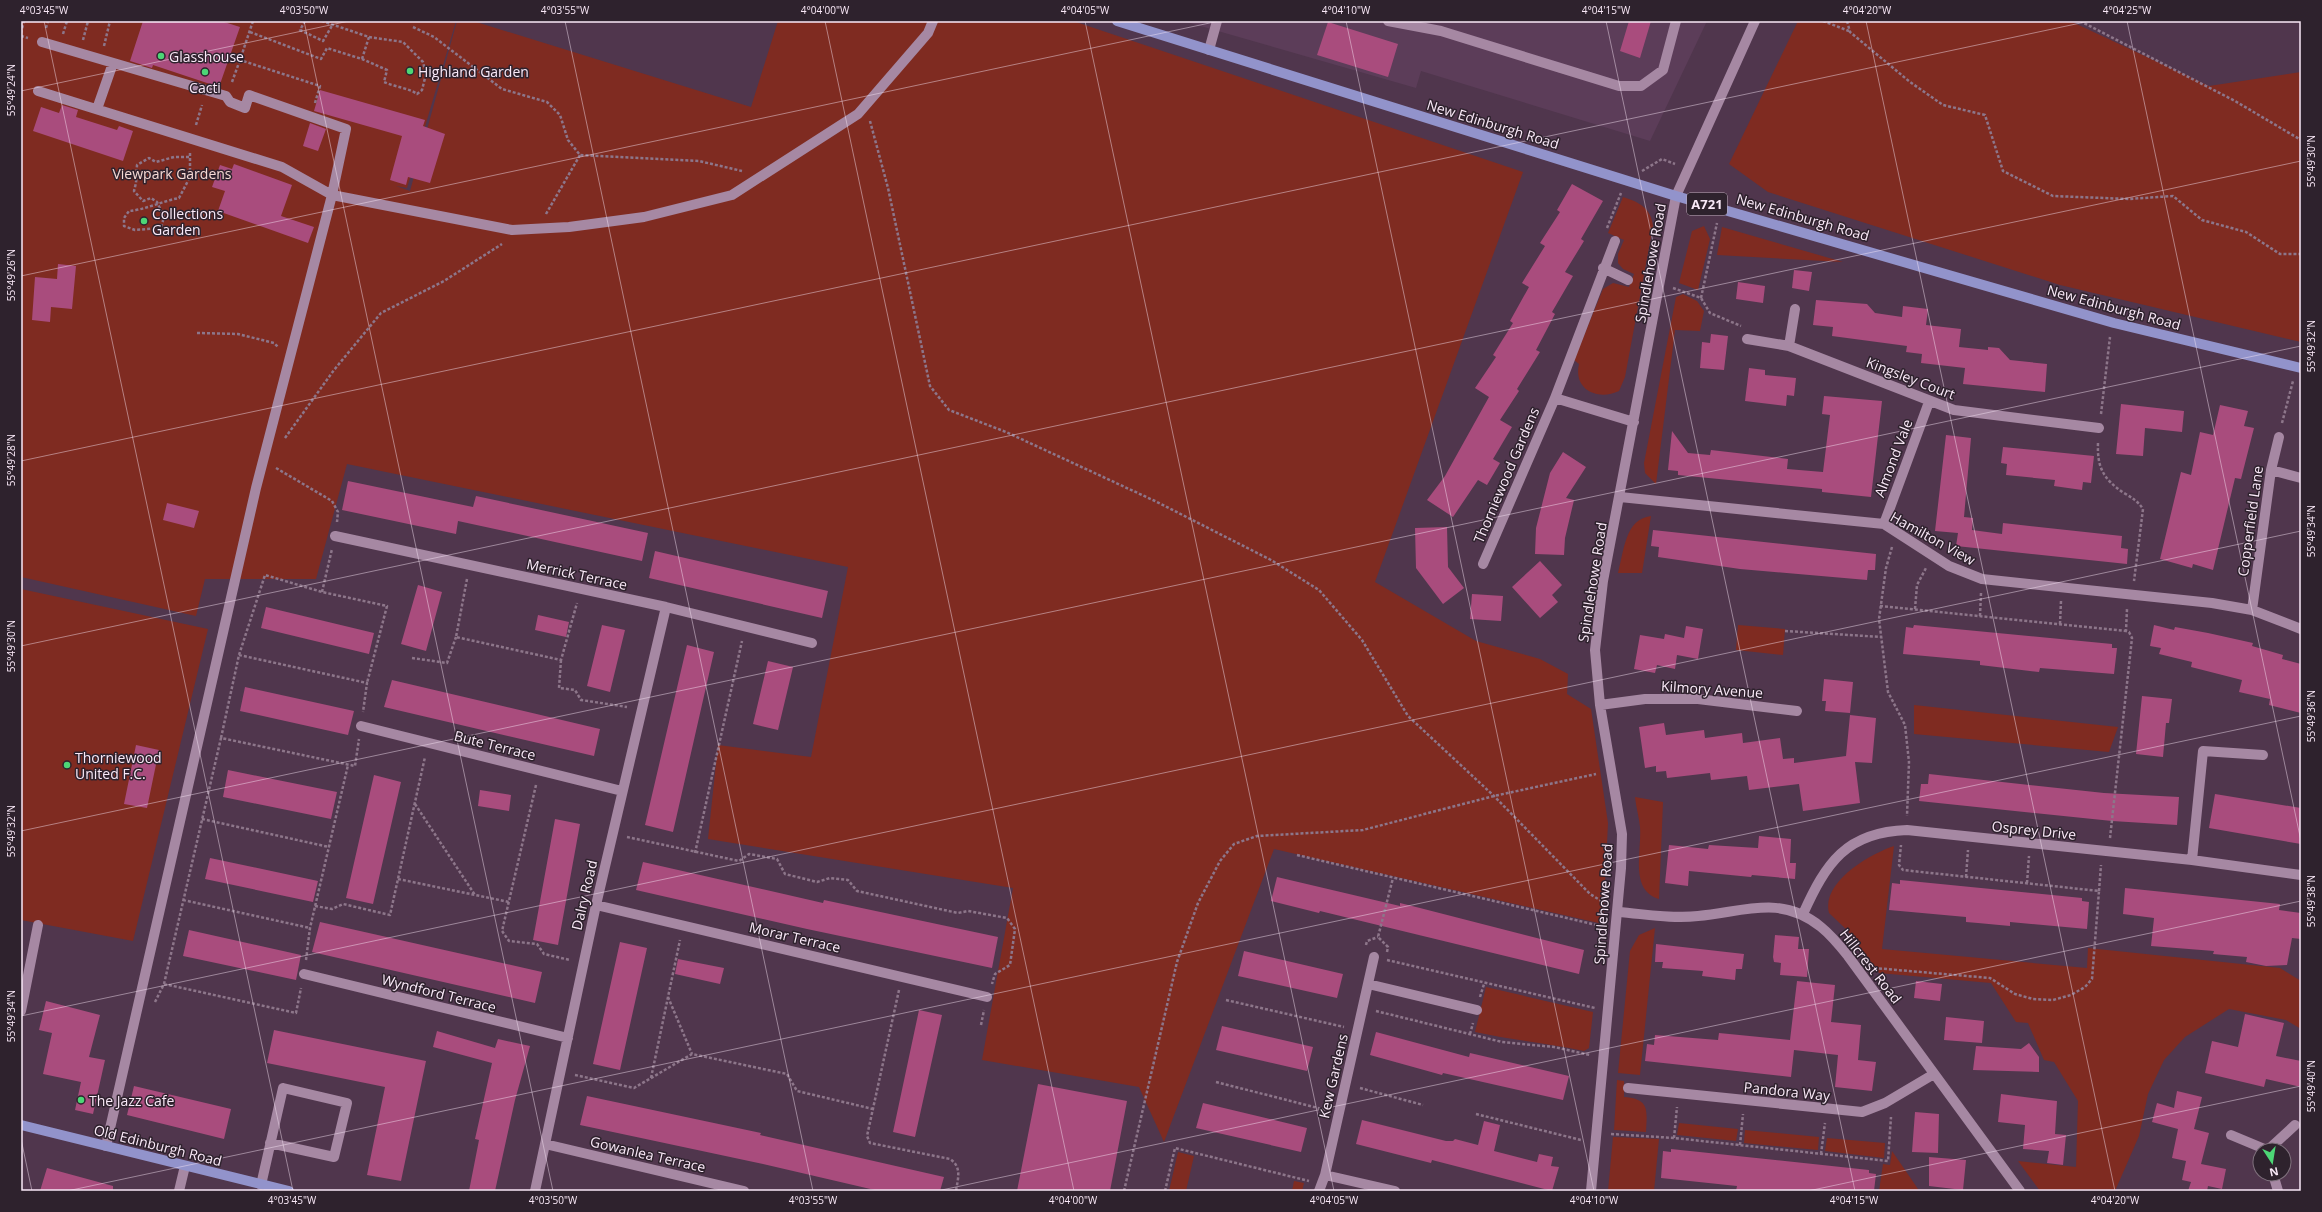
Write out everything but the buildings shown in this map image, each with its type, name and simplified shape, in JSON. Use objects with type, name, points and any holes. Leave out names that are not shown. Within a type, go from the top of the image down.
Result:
[{"type":"main road","name":"New Edinburgh Road","points":[[1117,21],[1676,196],[1720,207],[2114,323],[2299,368]]},
{"type":"main road","name":"Old Edinburgh Road","points":[[21,1125],[289,1191]]},
{"type":"street","points":[[38,90],[282,167],[332,194],[512,230],[569,227],[644,217],[732,195],[760,175],[858,114],[928,33],[933,21]]},
{"type":"street","points":[[1209,50],[1217,21]]},
{"type":"street","points":[[1388,21],[1441,31],[1619,86],[1641,86],[1663,70],[1676,21]]},
{"type":"street","name":"Spindlehowe Road","points":[[1591,1191],[1617,930],[1622,834],[1618,801],[1600,705],[1596,643],[1603,582],[1661,284],[1676,196],[1755,21]]},
{"type":"street","points":[[42,42],[226,96],[230,102],[245,108],[249,95],[346,129],[332,194],[256,488],[106,1146]]},
{"type":"street","points":[[98,109],[114,63]]},
{"type":"street","name":"Thorniewood Gardens","points":[[1483,564],[1555,398],[1603,268],[1615,241]]},
{"type":"street","points":[[1603,268],[1628,280]]},
{"type":"street","points":[[1789,346],[1794,309]]},
{"type":"street","name":"Kingsley Court","points":[[1747,339],[1789,346],[1929,402],[1954,410],[2099,428]]},
{"type":"street","name":"Thorniewood Gardens","points":[[1555,398],[1634,422]]},
{"type":"street","name":"Almond Vale","points":[[1884,524],[1929,402]]},
{"type":"street","name":"Copperfield Lane","points":[[2252,610],[2271,470],[2279,437]]},
{"type":"street","points":[[2271,470],[2301,478]]},
{"type":"street","name":"Hamilton View","points":[[1620,497],[1884,524],[1949,566],[1982,579],[2130,593],[2212,603],[2252,610],[2301,629]]},
{"type":"street","name":"Merrick Terrace","points":[[335,536],[666,607],[812,642]]},
{"type":"street","name":"Dalry Road","points":[[535,1191],[612,833],[666,607]]},
{"type":"street","name":"Kilmory Avenue","points":[[1600,705],[1645,698],[1698,699],[1797,711]]},
{"type":"street","name":"Bute Terrace","points":[[361,726],[622,791]]},
{"type":"street","points":[[2192,860],[2203,751],[2263,755]]},
{"type":"street","name":"Osprey Drive","points":[[1803,914],[1814,890],[1831,863],[1847,848],[1864,838],[1884,831],[1906,830],[2103,852],[2192,860],[2301,876]]},
{"type":"street","name":"Morar Terrace","points":[[596,905],[987,996]]},
{"type":"street","name":"Hillcrest Road","points":[[1618,912],[1698,916],[1760,907],[1784,908],[1803,914],[1822,927],[1855,966],[2020,1191]]},
{"type":"street","points":[[21,1011],[38,925]]},
{"type":"street","name":"Kew Gardens","points":[[1322,1183],[1374,957]]},
{"type":"street","name":"Wyndford Terrace","points":[[304,974],[568,1038]]},
{"type":"street","points":[[1368,984],[1477,1010]]},
{"type":"street","name":"Pandora Way","points":[[1628,1088],[1862,1112],[1885,1103],[1934,1074]]},
{"type":"street","points":[[261,1185],[270,1142],[284,1088],[347,1103],[334,1157],[270,1142]]},
{"type":"street","points":[[2277,1142],[2295,1125]]},
{"type":"street","points":[[2232,1135],[2252,1143]]},
{"type":"street","name":"Gowanlea Terrace","points":[[545,1144],[744,1191]]},
{"type":"street","points":[[179,1191],[185,1166]]},
{"type":"street","points":[[1322,1183],[1395,1191]]},
{"type":"path","points":[[21,33],[24,21]]},
{"type":"path","points":[[100,59],[110,21]]},
{"type":"path","points":[[226,96],[253,21]]},
{"type":"path","points":[[305,21],[300,30],[323,41],[333,24]]},
{"type":"path","points":[[250,32],[321,59],[327,48],[362,59],[387,70],[384,82],[392,86],[412,90],[417,94],[422,90],[426,74],[423,62],[403,42],[369,36],[322,21]]},
{"type":"path","points":[[1823,21],[1850,32],[1910,82],[1942,105],[1985,115],[2004,171],[2052,196],[2129,199],[2173,196],[2202,220],[2246,232],[2280,254],[2301,254]]},
{"type":"path","points":[[1847,21],[1850,32]]},
{"type":"path","points":[[2080,21],[2235,101],[2301,140]]},
{"type":"path","points":[[413,27],[434,37],[502,88],[548,102],[560,115],[568,140],[580,155],[699,161],[760,175]]},
{"type":"path","points":[[362,59],[369,36]]},
{"type":"path","points":[[240,60],[320,86],[309,116]]},
{"type":"path","points":[[866,104],[888,188],[930,386],[949,410],[1006,432],[1155,500],[1271,560],[1319,590],[1362,640],[1408,716],[1494,796],[1590,894],[1618,912]]},
{"type":"path","points":[[282,443],[334,370],[381,313],[444,281],[546,214],[580,155]]},
{"type":"path","points":[[157,202],[137,210],[129,211],[124,218],[124,226],[135,230],[161,228],[164,217],[157,202],[151,198],[143,201],[134,191],[137,166],[149,158],[156,162],[174,157],[189,157]]},
{"type":"path","points":[[1700,298],[1720,207]]},
{"type":"path","points":[[1661,284],[1700,298],[1710,313],[1747,329],[1747,339]]},
{"type":"path","points":[[2114,323],[2108,344],[2099,428],[2098,461],[2101,469],[2116,488],[2138,501],[2143,510],[2135,580],[2130,593]]},
{"type":"path","points":[[197,333],[238,334],[274,343],[290,356]]},
{"type":"path","points":[[2279,437],[2299,368]]},
{"type":"path","points":[[269,464],[332,502],[338,512],[335,536],[322,592]]},
{"type":"path","points":[[1896,531],[1886,568],[1880,606],[1888,692],[1906,725],[1909,762],[1906,830]]},
{"type":"path","points":[[412,658],[447,663],[456,637],[469,565]]},
{"type":"path","points":[[1915,609],[1917,585],[1924,572]]},
{"type":"path","points":[[154,1004],[164,984],[240,655],[265,575],[322,592],[387,606],[367,683],[355,766],[222,738]]},
{"type":"path","points":[[581,589],[561,660],[559,688],[574,690],[581,700],[641,711]]},
{"type":"path","points":[[1980,616],[1981,596]]},
{"type":"path","points":[[2060,624],[2061,605]]},
{"type":"path","points":[[1880,606],[2129,632],[2132,638],[2112,835],[2103,852]]},
{"type":"path","points":[[2126,631],[2127,611]]},
{"type":"path","points":[[695,853],[745,626]]},
{"type":"path","points":[[1786,631],[1882,637]]},
{"type":"path","points":[[456,637],[561,660]]},
{"type":"path","points":[[240,655],[367,683]]},
{"type":"path","points":[[315,906],[332,909],[343,904],[390,915],[428,743]]},
{"type":"path","points":[[164,984],[296,1013],[304,974],[310,928],[348,765]]},
{"type":"path","points":[[539,770],[502,931],[509,941],[537,944],[544,954],[584,964]]},
{"type":"path","points":[[1124,1191],[1177,962],[1198,903],[1220,861],[1234,844],[1257,836],[1363,830],[1494,796],[1611,770]]},
{"type":"path","points":[[415,803],[475,895]]},
{"type":"path","points":[[202,819],[329,847]]},
{"type":"path","points":[[612,833],[695,853],[740,861],[749,854],[777,859],[785,874],[817,882],[830,878],[848,880],[857,891],[958,913],[968,911],[1007,918],[1015,929],[1010,965],[995,974],[987,996],[981,1025]]},
{"type":"path","points":[[1901,845],[1899,865],[1903,870],[2099,891]]},
{"type":"path","points":[[1966,877],[1968,852]]},
{"type":"path","points":[[1297,856],[1617,930]]},
{"type":"path","points":[[2027,884],[2029,858]]},
{"type":"path","points":[[1855,966],[1990,978],[2015,994],[2033,999],[2053,1000],[2071,995],[2085,987],[2092,979],[2101,865]]},
{"type":"path","points":[[1386,960],[1388,947],[1378,937],[1393,878]]},
{"type":"path","points":[[398,879],[509,902]]},
{"type":"path","points":[[183,900],[310,928]]},
{"type":"path","points":[[651,1078],[681,925]]},
{"type":"path","points":[[1374,957],[1609,1011]]},
{"type":"path","points":[[902,977],[867,1136],[870,1143],[950,1159],[956,1163],[959,1173],[956,1191]]},
{"type":"path","points":[[668,996],[692,1054]]},
{"type":"path","points":[[1226,1000],[1358,1030]]},
{"type":"path","points":[[1363,1008],[1502,1042],[1554,1047],[1604,1057]]},
{"type":"path","points":[[561,1072],[634,1088],[692,1054],[787,1074],[797,1091],[873,1109]]},
{"type":"path","points":[[1216,1082],[1339,1113]]},
{"type":"path","points":[[1345,1085],[1423,1105]]},
{"type":"path","points":[[1674,1138],[1676,1111]]},
{"type":"path","points":[[1476,1114],[1596,1144]]},
{"type":"path","points":[[1597,1133],[1674,1138],[1888,1161],[1891,1117]]},
{"type":"path","points":[[1740,1145],[1743,1118]]},
{"type":"path","points":[[1821,1154],[1824,1126]]},
{"type":"path","points":[[1165,1191],[1175,1148],[1322,1183]]},
{"type":"shaded area","points":[[1183,21],[1707,21],[1650,141],[1421,71],[1416,88]]},
{"type":"green space","name":"Viewpark Gardens","points":[[21,21],[456,21],[407,188],[396,186],[410,191],[457,21],[473,21],[751,107],[778,21],[1073,21],[1523,172],[1375,582],[1476,641],[1540,659],[1568,674],[1567,694],[1591,709],[1608,823],[1603,924],[1274,849],[1164,1142],[1139,1087],[982,1060],[1013,888],[708,839],[718,745],[811,757],[848,567],[347,464],[316,579],[205,579],[196,616],[21,577]]},
{"type":"green space","points":[[1798,21],[2070,21],[2209,86],[2301,72],[2301,342],[2060,285],[1768,192],[1729,164]]},
{"type":"green space","points":[[1623,197],[1634,201],[1647,210],[1653,226],[1625,377],[1619,391],[1603,395],[1596,394],[1583,387],[1578,373],[1579,364],[1574,360],[1603,289],[1613,283],[1629,287],[1634,274],[1623,269],[1618,263],[1618,254],[1624,240],[1608,233]]},
{"type":"green space","points":[[1704,226],[1710,239],[1698,290],[1679,283],[1692,231]]},
{"type":"green space","points":[[1722,227],[1843,262],[1717,255]]},
{"type":"green space","points":[[1683,294],[1697,301],[1704,311],[1700,331],[1675,330],[1656,484],[1645,473],[1644,463],[1676,297]]},
{"type":"green space","points":[[1651,516],[1642,573],[1618,573],[1624,546],[1631,530],[1642,518]]},
{"type":"green space","points":[[21,589],[208,629],[133,941],[21,920]]},
{"type":"green space","points":[[1738,625],[1785,629],[1783,655],[1736,650]]},
{"type":"green space","points":[[1914,705],[2118,727],[2109,752],[1914,734]]},
{"type":"green space","points":[[1635,797],[1663,802],[1659,899],[1650,894],[1640,879],[1640,827]]},
{"type":"green space","points":[[1894,846],[1882,949],[2087,968],[2088,948],[2280,968],[2301,981],[2301,1029],[2286,1020],[2229,1009],[2185,1037],[2164,1060],[2148,1094],[2139,1136],[2115,1191],[2040,1191],[2018,1161],[2076,1167],[2078,1101],[2054,1062],[2044,1060],[2028,1023],[2016,1022],[1991,983],[1879,973],[1848,931],[1829,913],[1829,902],[1832,891],[1840,880],[1873,855]]},
{"type":"green space","points":[[1655,928],[1640,1075],[1618,1073],[1630,951],[1639,935]]},
{"type":"green space","points":[[1486,987],[1593,1012],[1589,1048],[1584,1051],[1475,1032]]},
{"type":"green space","points":[[1617,1080],[1624,1081],[1624,1097],[1639,1100],[1643,1103],[1647,1118],[1646,1132],[1614,1130]]},
{"type":"green space","points":[[1679,1123],[1738,1129],[1736,1141],[1677,1135]]},
{"type":"green space","points":[[1745,1130],[1819,1137],[1818,1150],[1744,1143]]},
{"type":"green space","points":[[1613,1137],[1659,1139],[1654,1191],[1608,1191]]},
{"type":"green space","points":[[1827,1138],[1885,1143],[1884,1158],[1825,1151]]},
{"type":"green space","points":[[1892,1151],[1919,1191],[1879,1191],[1883,1164],[1890,1165]]},
{"type":"green space","points":[[1178,1152],[1194,1156],[1186,1191],[1169,1191]]},
{"type":"green space","points":[[1294,1181],[1304,1183],[1302,1191],[1292,1191]]},
{"type":"place","name":"Glasshouse","points":[[161,56]]},
{"type":"place","name":"Highland Garden","points":[[410,71]]},
{"type":"place","name":"Cacti","points":[[205,72]]},
{"type":"place","name":"Collections Garden","points":[[144,221]]},
{"type":"place","name":"Thorniewood United F.C.","points":[[67,765]]},
{"type":"place","name":"The Jazz Cafe","points":[[81,1100]]}]
